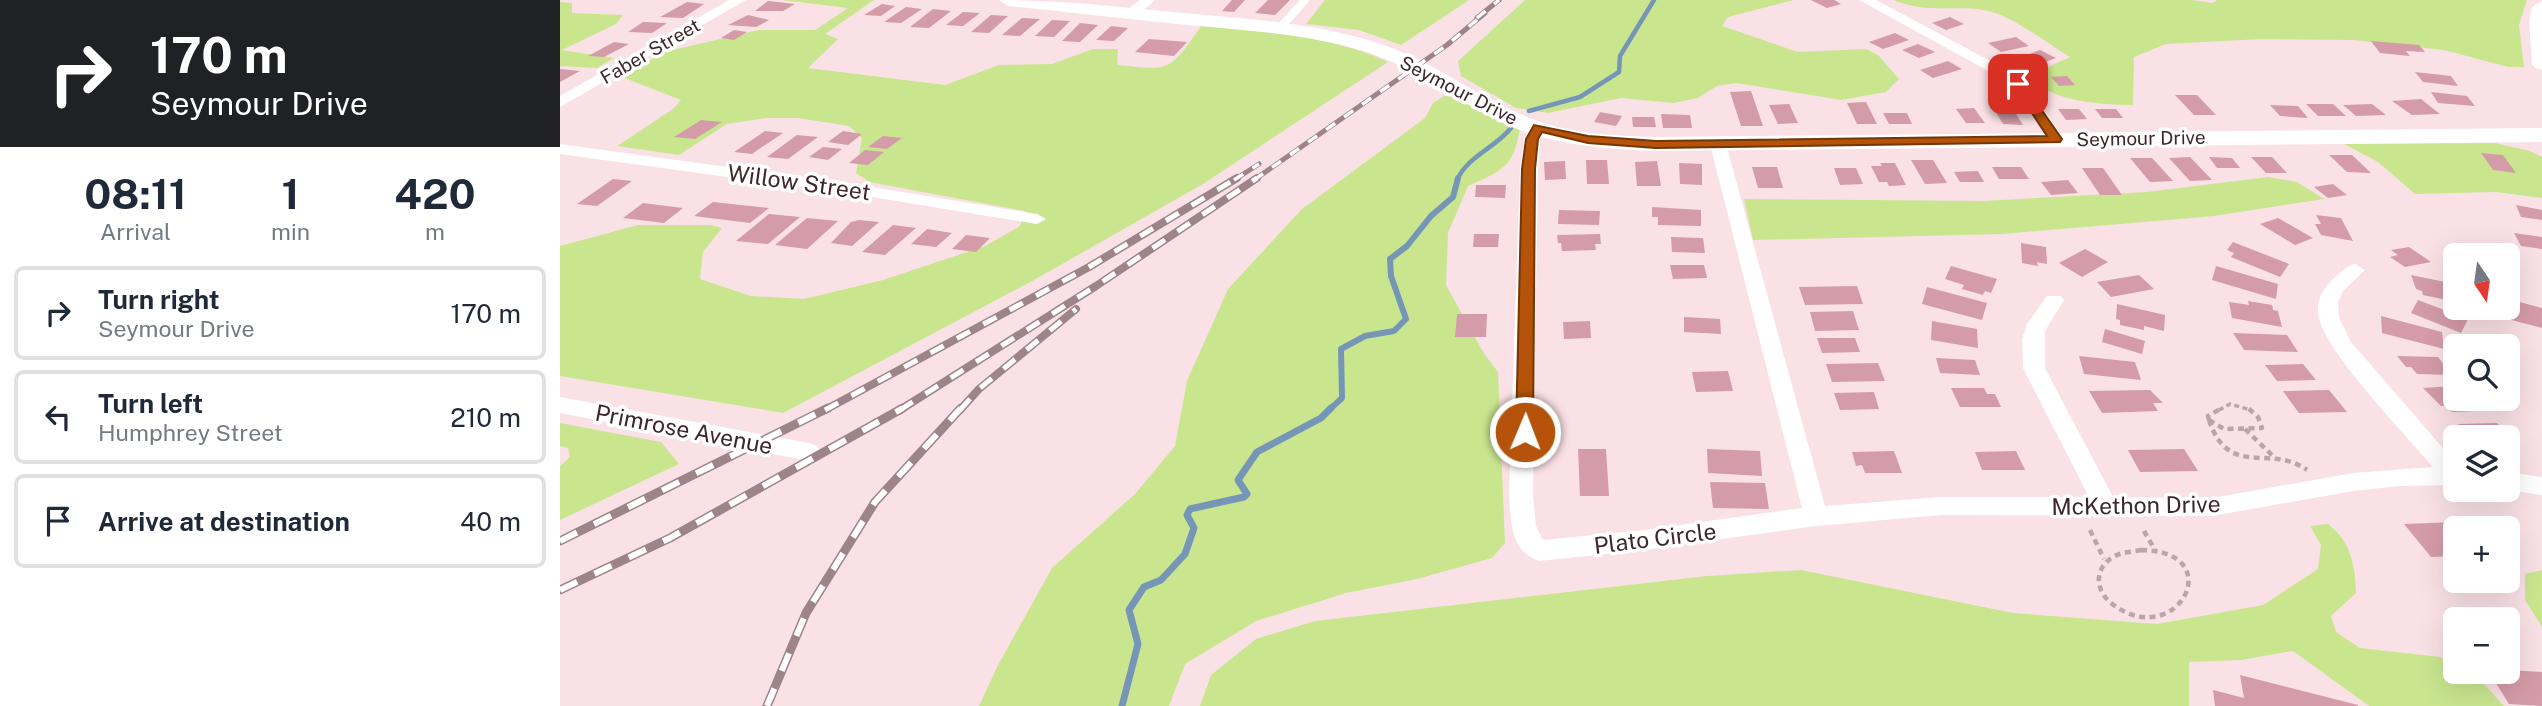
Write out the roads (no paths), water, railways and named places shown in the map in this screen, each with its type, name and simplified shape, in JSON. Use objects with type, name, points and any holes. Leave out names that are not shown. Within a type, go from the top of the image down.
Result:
[{"type":"street","name":"Faber Street","points":[[560,102],[739,0]]},
{"type":"street","name":"Seymour Drive","points":[[1008,0],[1140,7],[1336,38],[1392,55],[1436,75],[1512,119],[1538,128],[1614,142],[1718,144],[2542,135]]},
{"type":"street","points":[[1866,0],[2008,76],[2027,95],[2056,139]]},
{"type":"street","points":[[2542,7],[2539,21],[2542,64]]},
{"type":"street","name":"Plato Circle","points":[[1538,128],[1532,139],[1529,169],[1521,495],[1526,537],[1532,548],[1550,551],[1816,516]]},
{"type":"street","points":[[1718,144],[1816,516]]},
{"type":"street","name":"Willow Street","points":[[560,149],[833,186],[1037,219]]},
{"type":"street","points":[[2355,270],[2335,288],[2328,302],[2329,318],[2342,345],[2443,462]]},
{"type":"street","points":[[2054,300],[2034,327],[2031,348],[2034,368],[2106,508]]},
{"type":"street","name":"Primrose Avenue","points":[[560,405],[809,452]]},
{"type":"street","name":"McKethon Drive","points":[[1816,516],[1941,506],[2212,507],[2353,482],[2443,476]]},
{"type":"street","points":[[2520,483],[2542,486]]},
{"type":"lane","points":[[1279,29],[1305,0]]},
{"type":"waterway","points":[[1529,111],[1580,97],[1619,72],[1620,56],[1654,0]]},
{"type":"waterway","points":[[1458,179],[1475,158],[1511,128]]},
{"type":"waterway","points":[[1329,410],[1342,398],[1341,349],[1365,336],[1394,331],[1406,319],[1391,276],[1390,259],[1407,246],[1431,216],[1453,197],[1458,179]]},
{"type":"waterway","points":[[1122,706],[1138,644],[1129,610],[1144,587],[1161,580],[1185,554],[1194,528],[1187,515],[1190,509],[1244,497],[1247,494],[1238,480],[1257,452],[1321,418],[1329,410]]},
{"type":"railway","points":[[1477,18],[1499,0]]},
{"type":"railway","points":[[1254,180],[1447,45],[1485,13]]},
{"type":"railway","points":[[1234,180],[1259,164]]},
{"type":"railway","points":[[825,410],[1089,267],[1237,178]]},
{"type":"railway","points":[[900,410],[1096,286],[1257,178]]},
{"type":"railway","points":[[960,410],[979,389],[1076,309]]},
{"type":"railway","points":[[560,541],[828,408]]},
{"type":"railway","points":[[560,590],[670,538],[903,408]]},
{"type":"railway","points":[[767,706],[806,613],[875,502],[961,408]]}]
